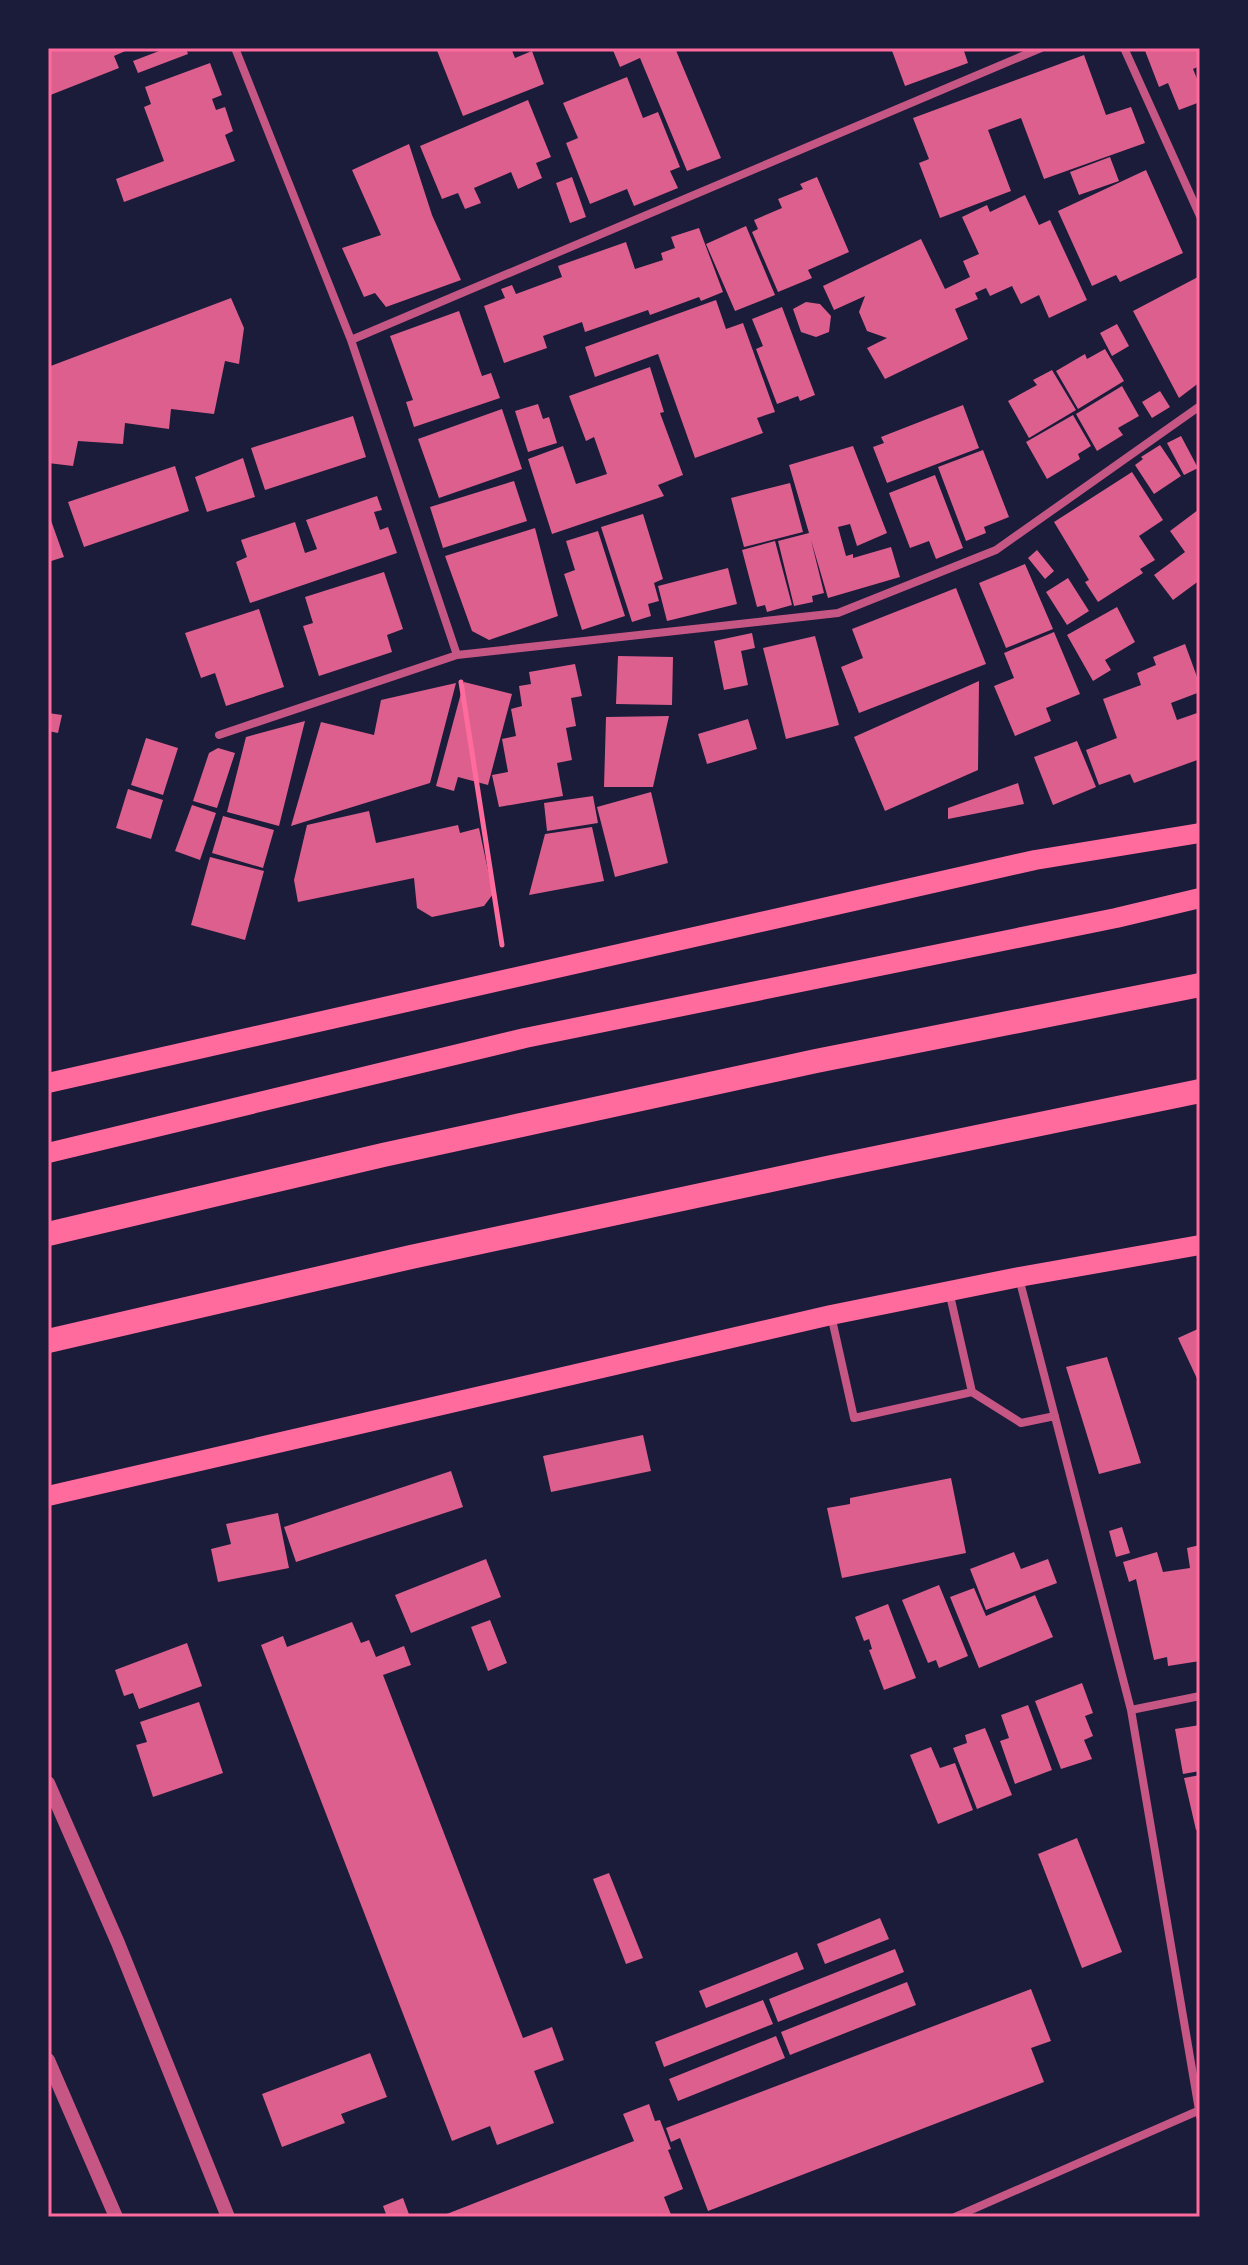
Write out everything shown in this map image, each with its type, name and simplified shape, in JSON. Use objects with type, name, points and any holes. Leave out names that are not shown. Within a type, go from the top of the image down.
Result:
[{"type":"highway","points":[[48,1234],[383,1155],[801,1065],[1200,985]]},
{"type":"highway","points":[[48,1341],[411,1257],[1200,1091]]},
{"type":"main road","points":[[48,1083],[1035,860],[1200,833]]},
{"type":"main road","points":[[48,1153],[525,1038],[1200,898]]},
{"type":"main road","points":[[48,1496],[831,1315],[1200,1245]]},
{"type":"street","points":[[235,48],[351,340],[457,655]]},
{"type":"street","points":[[351,340],[1041,48]]},
{"type":"street","points":[[1124,48],[1200,216]]},
{"type":"street","points":[[219,735],[457,655],[838,613],[996,550],[1200,406]]},
{"type":"street","points":[[955,2217],[1200,2112],[1131,1710],[1019,1277]]},
{"type":"street","points":[[949,1291],[972,1392]]},
{"type":"street","points":[[831,1315],[854,1418],[972,1392],[1021,1423],[1055,1416]]},
{"type":"street","points":[[1131,1710],[1200,1696]]},
{"type":"street","points":[[48,1783],[118,1943],[228,2217]]},
{"type":"street","points":[[48,2060],[116,2217]]},
{"type":"path","points":[[457,655],[507,978]]},
{"type":"building","points":[[48,48],[132,48],[114,56],[119,68],[48,96]]},
{"type":"building","points":[[167,48],[186,48],[188,54],[138,73],[133,61]]},
{"type":"building","points":[[436,48],[511,48],[515,58],[532,51],[544,84],[463,116]]},
{"type":"building","points":[[612,48],[675,48],[721,158],[687,171],[640,58],[620,67]]},
{"type":"building","points":[[891,48],[963,48],[968,63],[905,86]]},
{"type":"building","points":[[1144,48],[1200,48],[1200,66],[1193,69],[1200,86],[1200,102],[1179,110],[1168,83],[1159,87]]},
{"type":"building","points":[[1084,55],[1106,115],[1131,107],[1145,143],[1044,179],[1021,118],[988,130],[1011,191],[940,218],[919,163],[929,159],[913,118]]},
{"type":"building","points":[[210,63],[222,95],[212,99],[216,110],[225,107],[233,131],[225,135],[235,161],[124,202],[116,179],[164,161],[144,107],[151,104],[145,87]]},
{"type":"building","points":[[627,77],[643,118],[658,112],[680,167],[670,171],[678,188],[634,206],[627,189],[590,204],[566,143],[578,138],[563,103]]},
{"type":"building","points":[[528,100],[551,157],[536,163],[542,178],[518,189],[511,172],[474,188],[481,203],[465,209],[458,193],[442,199],[420,146]]},
{"type":"building","points":[[409,144],[432,215],[461,280],[386,307],[375,293],[364,297],[342,248],[381,235],[352,170]]},
{"type":"building","points":[[1110,157],[1119,181],[1079,195],[1070,172]]},
{"type":"building","points":[[1146,170],[1183,253],[1120,282],[1116,275],[1092,286],[1058,211]]},
{"type":"building","points":[[572,177],[586,217],[570,223],[556,183]]},
{"type":"building","points":[[817,177],[849,252],[808,270],[812,278],[778,292],[752,232],[758,229],[754,220],[782,208],[778,199],[803,189],[800,184]]},
{"type":"building","points":[[1025,195],[1039,225],[1050,220],[1087,300],[1049,318],[1039,295],[1021,304],[1012,286],[990,296],[986,288],[975,293],[978,299],[955,309],[968,339],[885,379],[867,348],[887,338],[867,331],[859,312],[865,296],[834,310],[823,286],[921,239],[945,289],[970,277],[963,261],[979,254],[962,217],[987,205],[990,212]]},
{"type":"building","points":[[746,226],[775,295],[735,311],[706,244]]},
{"type":"building","points":[[699,228],[723,292],[701,301],[699,297],[650,315],[648,310],[585,332],[582,322],[543,336],[547,348],[504,363],[484,306],[505,298],[501,289],[512,285],[516,294],[562,277],[558,266],[626,242],[635,269],[663,260],[661,253],[675,248],[671,237]]},
{"type":"building","points":[[1198,277],[1200,382],[1179,398],[1133,311]]},
{"type":"building","points":[[231,298],[244,328],[239,364],[225,361],[214,414],[171,409],[169,429],[125,423],[123,444],[78,441],[73,466],[48,463],[48,367]]},
{"type":"building","points":[[716,300],[726,329],[743,323],[775,412],[757,418],[763,433],[695,458],[658,354],[595,377],[585,347]]},
{"type":"building","points":[[806,302],[820,304],[831,316],[829,332],[816,337],[801,332],[793,309]]},
{"type":"building","points":[[782,307],[815,395],[800,401],[798,396],[777,404],[756,349],[763,346],[752,319]]},
{"type":"building","points":[[459,311],[482,376],[491,373],[500,398],[414,427],[406,402],[413,400],[390,336]]},
{"type":"building","points":[[1117,324],[1129,346],[1112,356],[1100,333]]},
{"type":"building","points":[[1105,349],[1124,381],[1078,409],[1056,371],[1085,354],[1087,359]]},
{"type":"building","points":[[650,367],[664,412],[660,413],[683,475],[658,485],[664,496],[552,534],[528,459],[563,446],[576,484],[607,474],[594,437],[586,441],[569,396]]},
{"type":"building","points":[[1052,370],[1076,410],[1029,438],[1008,401],[1037,385],[1033,380]]},
{"type":"building","points":[[1122,386],[1139,416],[1118,428],[1123,435],[1097,451],[1076,414]]},
{"type":"building","points":[[1160,391],[1170,407],[1152,418],[1142,402]]},
{"type":"building","points":[[538,404],[543,419],[549,417],[557,443],[528,452],[515,411]]},
{"type":"building","points":[[963,405],[979,448],[887,483],[873,447],[884,443],[881,437]]},
{"type":"building","points":[[502,409],[522,469],[439,498],[418,439]]},
{"type":"building","points":[[1073,415],[1091,446],[1078,454],[1080,459],[1047,479],[1026,442]]},
{"type":"building","points":[[353,416],[366,457],[265,490],[251,448]]},
{"type":"building","points":[[1181,436],[1198,468],[1184,475],[1167,443]]},
{"type":"building","points":[[1160,445],[1181,476],[1154,494],[1135,465],[1143,459],[1141,457]]},
{"type":"building","points":[[853,446],[887,533],[857,546],[850,524],[838,527],[846,556],[853,554],[853,558],[891,547],[900,577],[828,598],[811,540],[824,593],[812,596],[813,602],[794,606],[778,541],[809,533],[789,465]]},
{"type":"building","points":[[983,450],[1009,517],[984,527],[986,533],[966,541],[938,467]]},
{"type":"building","points":[[243,458],[255,497],[207,512],[195,477]]},
{"type":"building","points":[[175,466],[189,511],[84,547],[68,502]]},
{"type":"building","points":[[1132,472],[1163,520],[1139,536],[1155,560],[1140,569],[1143,573],[1098,602],[1085,582],[1089,580],[1054,522]]},
{"type":"building","points":[[935,475],[963,548],[936,559],[929,541],[910,548],[889,493]]},
{"type":"building","points":[[514,481],[527,521],[443,548],[430,507]]},
{"type":"building","points":[[790,483],[803,532],[744,547],[731,498]]},
{"type":"building","points":[[377,496],[382,510],[374,512],[380,530],[388,527],[397,553],[250,603],[236,562],[247,557],[241,540],[295,522],[305,553],[317,549],[306,520]]},
{"type":"building","points":[[1198,510],[1200,580],[1173,600],[1154,575],[1185,552],[1170,531]]},
{"type":"building","points":[[48,512],[64,557],[48,562]]},
{"type":"building","points":[[643,514],[663,579],[654,583],[659,601],[648,604],[651,616],[632,622],[601,527]]},
{"type":"building","points":[[535,528],[558,616],[489,640],[472,631],[445,556]]},
{"type":"building","points":[[598,531],[625,616],[582,630],[564,574],[575,570],[566,541]]},
{"type":"building","points":[[775,541],[792,605],[767,612],[765,605],[757,607],[742,550]]},
{"type":"building","points":[[1037,550],[1054,571],[1045,579],[1028,558]]},
{"type":"building","points":[[1025,564],[1053,629],[1006,648],[979,583]]},
{"type":"building","points":[[728,568],[737,604],[667,621],[658,586]]},
{"type":"building","points":[[384,572],[403,629],[387,635],[392,652],[319,676],[303,626],[313,623],[305,597]]},
{"type":"building","points":[[1068,578],[1089,611],[1067,625],[1046,592]]},
{"type":"building","points":[[956,588],[986,664],[859,713],[841,667],[863,658],[852,629]]},
{"type":"building","points":[[1117,607],[1135,642],[1105,660],[1111,670],[1093,681],[1067,635]]},
{"type":"building","points":[[259,609],[284,687],[226,706],[215,673],[201,678],[185,633]]},
{"type":"building","points":[[1054,632],[1080,694],[1046,708],[1051,721],[1015,736],[994,686],[1014,678],[1004,653]]},
{"type":"building","points":[[752,633],[755,648],[741,651],[748,685],[724,690],[714,641]]},
{"type":"building","points":[[815,636],[839,725],[786,739],[763,648]]},
{"type":"building","points":[[1185,644],[1200,692],[1171,703],[1177,720],[1200,712],[1200,759],[1134,783],[1130,774],[1099,785],[1086,750],[1117,738],[1103,699],[1141,685],[1137,673],[1156,665],[1153,657]]},
{"type":"building","points":[[618,656],[673,657],[672,705],[616,704]]},
{"type":"building","points":[[575,664],[582,696],[571,698],[576,726],[566,728],[572,760],[557,763],[563,796],[499,807],[492,775],[508,772],[502,739],[516,736],[511,709],[522,706],[519,686],[531,684],[529,672]]},
{"type":"building","points":[[979,681],[978,770],[885,811],[854,737]]},
{"type":"building","points":[[464,682],[512,694],[488,785],[458,777],[454,791],[436,786]]},
{"type":"building","points":[[456,683],[430,783],[291,826],[321,722],[374,735],[381,700]]},
{"type":"building","points":[[48,713],[62,715],[58,733],[48,731]]},
{"type":"building","points":[[669,716],[653,787],[604,787],[606,717]]},
{"type":"building","points":[[748,719],[757,749],[707,764],[698,734]]},
{"type":"building","points":[[305,721],[279,826],[227,812],[246,737]]},
{"type":"building","points":[[146,738],[178,748],[163,795],[131,785]]},
{"type":"building","points":[[1077,741],[1096,787],[1053,805],[1034,757]]},
{"type":"building","points":[[218,748],[235,753],[217,808],[193,801],[209,753]]},
{"type":"building","points":[[1018,783],[1024,804],[948,819],[948,808]]},
{"type":"building","points":[[128,789],[163,800],[151,839],[116,828]]},
{"type":"building","points":[[651,792],[668,863],[615,877],[597,807]]},
{"type":"building","points":[[593,796],[598,823],[547,831],[544,803]]},
{"type":"building","points":[[192,805],[216,813],[200,860],[175,851]]},
{"type":"building","points":[[369,811],[376,843],[458,825],[460,833],[479,828],[493,894],[484,906],[432,917],[417,908],[414,878],[298,902],[294,880],[307,825]]},
{"type":"building","points":[[223,816],[274,830],[263,868],[212,853]]},
{"type":"building","points":[[592,827],[604,881],[529,895],[545,834]]},
{"type":"building","points":[[210,857],[264,871],[245,940],[191,925]]},
{"type":"building","points":[[1200,1328],[1200,1385],[1178,1338]]},
{"type":"building","points":[[1107,1357],[1141,1463],[1099,1474],[1066,1367]]},
{"type":"building","points":[[643,1435],[651,1471],[551,1492],[543,1456]]},
{"type":"building","points":[[451,1471],[463,1507],[296,1562],[284,1527]]},
{"type":"building","points":[[951,1478],[966,1553],[842,1578],[827,1508],[850,1504],[850,1498]]},
{"type":"building","points":[[278,1513],[289,1568],[218,1582],[211,1549],[231,1544],[226,1524]]},
{"type":"building","points":[[1122,1527],[1130,1553],[1116,1557],[1109,1531]]},
{"type":"building","points":[[1200,1545],[1200,1661],[1168,1666],[1167,1657],[1154,1660],[1136,1579],[1129,1582],[1123,1562],[1157,1552],[1163,1572],[1190,1568],[1187,1548]]},
{"type":"building","points":[[1014,1552],[1021,1569],[1048,1559],[1057,1583],[986,1610],[970,1569]]},
{"type":"building","points":[[486,1559],[501,1597],[411,1633],[395,1595]]},
{"type":"building","points":[[939,1585],[968,1656],[939,1668],[936,1660],[928,1663],[902,1600]]},
{"type":"building","points":[[974,1588],[986,1616],[1035,1595],[1053,1637],[979,1668],[950,1597]]},
{"type":"building","points":[[888,1604],[916,1678],[884,1690],[869,1650],[872,1649],[869,1639],[864,1641],[855,1617]]},
{"type":"building","points":[[490,1620],[507,1663],[488,1671],[471,1627]]},
{"type":"building","points":[[352,1622],[361,1643],[369,1640],[376,1657],[404,1646],[411,1665],[383,1675],[523,2038],[552,2027],[564,2060],[534,2071],[554,2123],[497,2145],[490,2126],[452,2141],[261,1645],[283,1636],[287,1647]]},
{"type":"building","points":[[187,1643],[202,1686],[139,1709],[133,1693],[124,1696],[115,1670]]},
{"type":"building","points":[[1082,1683],[1093,1713],[1085,1716],[1093,1736],[1084,1740],[1092,1759],[1061,1769],[1035,1701]]},
{"type":"building","points":[[199,1702],[223,1773],[153,1797],[136,1745],[147,1742],[140,1722]]},
{"type":"building","points":[[1028,1705],[1052,1770],[1015,1784],[1000,1741],[1009,1738],[1001,1715]]},
{"type":"building","points":[[1200,1725],[1200,1771],[1183,1774],[1175,1729]]},
{"type":"building","points":[[985,1728],[1012,1795],[977,1809],[953,1748],[967,1743],[965,1735]]},
{"type":"building","points":[[931,1747],[940,1768],[955,1763],[973,1810],[938,1824],[910,1755]]},
{"type":"building","points":[[1200,1775],[1200,1829],[1196,1830],[1184,1778]]},
{"type":"building","points":[[1077,1838],[1122,1952],[1082,1968],[1038,1854]]},
{"type":"building","points":[[609,1873],[643,1958],[626,1964],[593,1879]]},
{"type":"building","points":[[880,1918],[889,1939],[825,1964],[817,1944]]},
{"type":"building","points":[[895,1949],[904,1972],[778,2022],[769,1999]]},
{"type":"building","points":[[797,1952],[804,1969],[706,2008],[699,1991]]},
{"type":"building","points":[[907,1982],[916,2005],[790,2055],[781,2032]]},
{"type":"building","points":[[1031,1989],[1051,2041],[1031,2048],[1044,2082],[708,2211],[680,2138],[671,2142],[666,2128]]},
{"type":"building","points":[[763,2000],[773,2024],[664,2067],[655,2042]]},
{"type":"building","points":[[776,2036],[785,2058],[678,2101],[669,2079]]},
{"type":"building","points":[[370,2053],[387,2097],[341,2114],[345,2123],[282,2147],[262,2094]]},
{"type":"building","points":[[649,2104],[655,2121],[660,2120],[683,2189],[664,2197],[672,2217],[439,2217],[634,2141],[623,2114]]},
{"type":"building","points":[[403,2198],[410,2217],[387,2217],[383,2206]]}]
